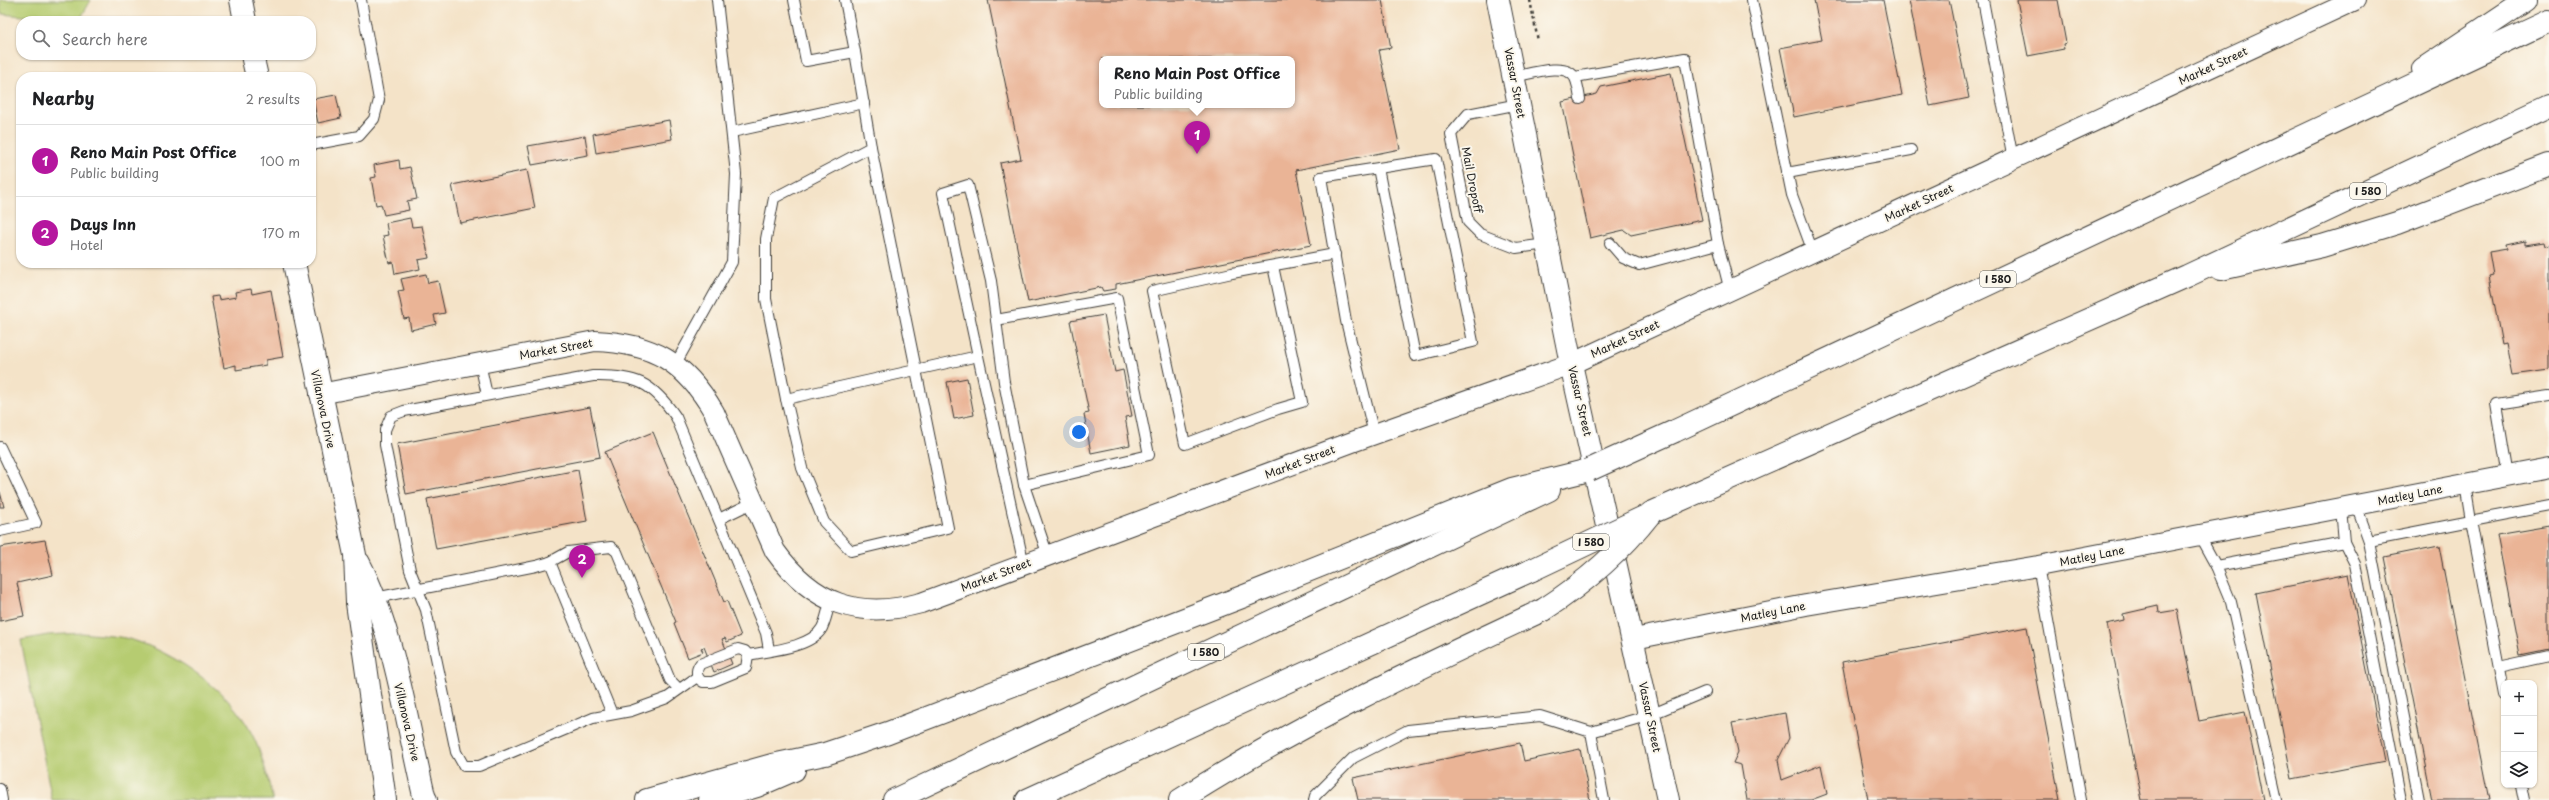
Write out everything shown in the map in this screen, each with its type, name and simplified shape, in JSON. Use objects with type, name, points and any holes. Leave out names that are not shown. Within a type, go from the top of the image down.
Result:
[{"type":"main road","points":[[241,0],[244,16]]},
{"type":"main road","name":"Vassar Street","points":[[1498,0],[1571,364],[1634,639],[1668,800]]},
{"type":"main road","points":[[2378,101],[2480,29],[2526,0]]},
{"type":"main road","name":"I 580","points":[[894,800],[1515,497],[1589,470],[1675,431],[2549,22]]},
{"type":"main road","points":[[253,60],[256,72]]},
{"type":"main road","name":"I 580","points":[[1027,800],[1532,570],[1690,496],[2187,276],[2549,106]]},
{"type":"main road","points":[[2187,276],[2254,263],[2359,235],[2549,165]]},
{"type":"main road","name":"Villanova Drive","points":[[295,268],[320,394],[355,555],[357,603],[385,800]]},
{"type":"main road","points":[[710,800],[757,786],[825,754],[944,713],[1515,497]]},
{"type":"main road","points":[[1180,800],[1287,735],[1352,700],[1543,610],[1593,575],[1628,541],[1651,514]]},
{"type":"main road","name":"Villanova Drive","points":[[355,555],[375,598],[388,642],[426,800]]},
{"type":"main road","points":[[647,800],[765,766],[825,754]]},
{"type":"street","name":"Market Street","points":[[320,394],[595,341],[620,342],[645,348],[675,365],[701,390],[714,412],[775,550],[789,570],[808,588],[830,601],[872,611],[897,610],[921,603],[1024,565],[1374,434],[1571,364],[2355,0]]},
{"type":"street","name":"Matley Lane","points":[[1634,639],[1806,605],[2038,566],[2549,468]]},
{"type":"lane","points":[[316,144],[359,136],[374,119],[379,100],[361,0]]},
{"type":"lane","points":[[675,365],[732,262],[736,174],[717,0]]},
{"type":"lane","points":[[794,0],[806,61],[855,52]]},
{"type":"lane","points":[[845,0],[871,147],[948,528],[851,551],[824,522],[802,468],[786,399],[766,299],[766,239],[774,198],[871,147]]},
{"type":"lane","points":[[1752,0],[1792,195],[1813,252]]},
{"type":"lane","points":[[1983,0],[2013,159]]},
{"type":"lane","points":[[1575,77],[1685,58],[1718,244],[1730,291]]},
{"type":"lane","points":[[1514,77],[1558,69],[1567,70],[1575,77],[1580,99]]},
{"type":"lane","points":[[732,132],[864,103]]},
{"type":"lane","name":"Mail Dropoff","points":[[1519,104],[1468,114],[1451,134],[1468,222],[1480,234],[1516,248],[1547,244]]},
{"type":"lane","points":[[1787,173],[1911,150]]},
{"type":"lane","points":[[1374,434],[1346,321],[1321,177],[1378,168],[1436,159],[1473,342],[1414,356],[1378,168]]},
{"type":"lane","points":[[1024,565],[943,194],[968,185],[991,281],[1004,382],[1024,485],[1048,556]]},
{"type":"lane","points":[[1610,243],[1623,258],[1638,265],[1718,244]]},
{"type":"lane","points":[[1273,266],[1302,402],[1278,409],[1185,444],[1152,291],[1273,266],[1335,254]]},
{"type":"lane","points":[[996,320],[1116,298],[1150,455],[1024,485]]},
{"type":"lane","points":[[786,399],[978,356]]},
{"type":"lane","points":[[480,363],[487,395]]},
{"type":"lane","points":[[697,677],[667,698],[631,711],[593,718],[479,766],[464,766],[456,752],[426,610],[410,570],[385,445],[385,430],[391,416],[404,411],[593,376],[618,375],[640,382],[662,397],[676,417],[766,633],[770,650]]},
{"type":"lane","points":[[2508,476],[2496,404],[2549,396]]},
{"type":"lane","points":[[0,447],[36,524],[0,531]]},
{"type":"lane","points":[[2465,484],[2501,680]]},
{"type":"lane","points":[[719,519],[754,502]]},
{"type":"lane","points":[[2369,541],[2549,506]]},
{"type":"lane","points":[[2348,507],[2369,541],[2419,800]]},
{"type":"lane","points":[[2348,507],[2344,542],[2355,564],[2401,800]]},
{"type":"lane","points":[[2199,535],[2216,566],[2231,602],[2276,800]]},
{"type":"lane","points":[[2216,566],[2344,542]]},
{"type":"lane","points":[[375,598],[550,562],[568,552],[598,547],[611,547],[617,552],[670,680],[678,689]]},
{"type":"lane","points":[[550,562],[612,714]]},
{"type":"lane","points":[[2038,566],[2081,800]]},
{"type":"lane","points":[[748,655],[770,650],[785,649],[818,634],[822,628],[830,601]]},
{"type":"lane","points":[[738,649],[745,651],[748,655],[748,664],[742,670],[712,682],[704,682],[697,677],[698,668],[704,662],[738,649]]},
{"type":"lane","points":[[2499,667],[2549,656]]},
{"type":"lane","points":[[1314,800],[1315,796],[1337,771],[1353,758],[1408,730],[1540,716],[1591,732],[1650,715],[1705,692]]},
{"type":"lane","points":[[1591,732],[1604,800]]},
{"type":"lane","points":[[2522,788],[2524,800]]},
{"type":"lane","points":[[0,789],[2,800]]},
{"type":"path","points":[[1530,0],[1538,41]]},
{"type":"green space","points":[[0,0],[91,0],[82,16],[23,16],[1,14]]},
{"type":"green space","points":[[82,633],[120,637],[142,643],[159,650],[176,660],[210,683],[237,711],[252,734],[263,762],[273,800],[52,800],[21,640],[48,635]]},
{"type":"building","points":[[988,0],[1382,0],[1391,48],[1379,50],[1400,149],[1296,170],[1311,245],[1116,284],[1116,289],[1103,291],[1101,287],[1028,302],[1000,163],[1021,159]]},
{"type":"building","points":[[1814,0],[1883,0],[1902,95],[1794,117],[1780,48],[1822,40]]},
{"type":"building","points":[[1909,0],[1949,0],[1969,98],[1930,106]]},
{"type":"building","points":[[2017,0],[2058,0],[2066,43],[2063,44],[2064,49],[2028,56]]},
{"type":"building","points":[[1671,73],[1702,220],[1631,235],[1624,230],[1590,238],[1562,102],[1597,94],[1601,87]]},
{"type":"building","points":[[336,95],[341,118],[318,123],[316,113],[316,98]]},
{"type":"building","points":[[669,120],[672,139],[596,153],[593,134]]},
{"type":"building","points":[[585,136],[588,155],[532,165],[528,146]]},
{"type":"building","points":[[399,160],[400,169],[410,167],[417,199],[407,201],[409,210],[384,215],[381,204],[376,205],[371,178],[376,177],[374,165]]},
{"type":"building","points":[[527,170],[535,208],[460,223],[452,185]]},
{"type":"building","points":[[410,218],[412,227],[422,226],[429,258],[418,260],[420,269],[395,274],[393,262],[389,263],[383,236],[388,235],[386,223]]},
{"type":"building","points":[[2525,241],[2525,245],[2544,242],[2545,246],[2549,245],[2549,370],[2512,375],[2506,344],[2502,345],[2489,276],[2493,275],[2489,252],[2507,249],[2506,245]]},
{"type":"building","points":[[426,274],[428,283],[438,281],[445,313],[434,315],[436,324],[411,330],[409,318],[404,319],[398,291],[404,290],[401,279]]},
{"type":"building","points":[[251,289],[252,294],[271,290],[283,357],[266,360],[266,365],[236,370],[236,365],[224,368],[211,297],[218,296],[219,300],[236,297],[235,292]]},
{"type":"building","points":[[1104,315],[1115,372],[1123,370],[1132,416],[1125,417],[1130,445],[1091,453],[1084,414],[1089,413],[1070,321]]},
{"type":"building","points":[[967,378],[974,415],[954,419],[947,382]]},
{"type":"building","points":[[590,407],[600,457],[406,494],[397,444]]},
{"type":"building","points":[[653,432],[724,602],[727,601],[741,636],[727,642],[725,638],[722,639],[732,664],[714,672],[704,647],[701,648],[703,652],[688,658],[674,623],[676,622],[605,452]]},
{"type":"building","points":[[578,470],[587,521],[436,549],[427,499]]},
{"type":"building","points":[[0,492],[4,507],[0,507]]},
{"type":"building","points":[[2549,526],[2549,649],[2520,655],[2497,535]]},
{"type":"building","points":[[45,540],[53,575],[17,583],[24,616],[0,621],[0,547]]},
{"type":"building","points":[[2439,546],[2489,800],[2432,800],[2384,557]]},
{"type":"building","points":[[2348,574],[2385,761],[2292,779],[2256,593]]},
{"type":"building","points":[[2158,606],[2159,613],[2177,610],[2199,721],[2245,712],[2263,800],[2142,800],[2107,624],[2124,620],[2123,614]]},
{"type":"building","points":[[2027,627],[2060,800],[1868,800],[1842,662]]},
{"type":"building","points":[[1785,713],[1789,738],[1778,760],[1782,780],[1821,765],[1827,794],[1811,800],[1747,800],[1741,765],[1733,763],[1738,752],[1732,723]]},
{"type":"building","points":[[1520,743],[1524,761],[1580,749],[1590,800],[1358,800],[1353,778]]},
{"type":"place","name":"Reno Main Post Office","points":[[1197,154]]},
{"type":"place","name":"Days Inn","points":[[582,578]]}]
